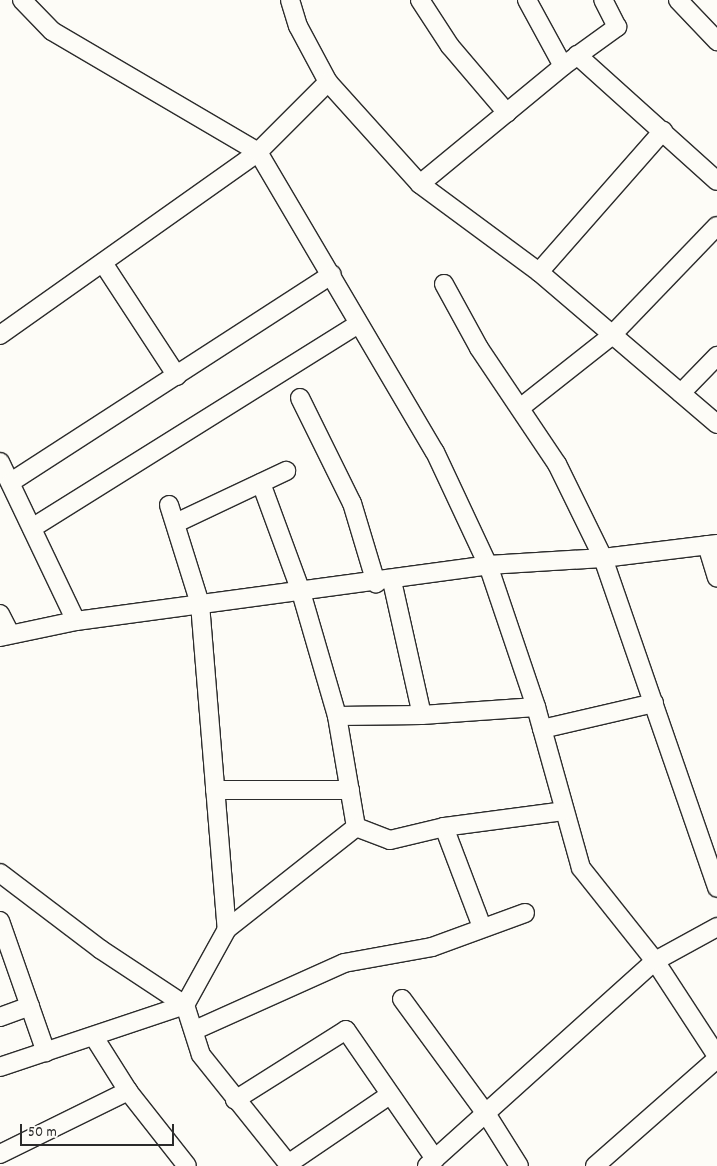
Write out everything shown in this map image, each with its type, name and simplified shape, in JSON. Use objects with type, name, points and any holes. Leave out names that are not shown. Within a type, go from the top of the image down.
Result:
[{"type":"street","points":[[22,0],[52,31],[258,152],[332,274],[358,324],[435,452],[488,565],[536,707],[581,868],[655,961],[717,1057],[595,1166]]},
{"type":"street","points":[[290,0],[298,26],[328,82],[420,184],[539,272],[610,337],[717,424]]},
{"type":"street","points":[[420,0],[450,46],[506,113]]},
{"type":"street","points":[[527,0],[570,61],[663,131],[717,181]]},
{"type":"street","points":[[420,184],[570,61],[617,27],[603,0]]},
{"type":"street","points":[[678,0],[717,41]]},
{"type":"street","points":[[0,335],[258,152],[328,82]]},
{"type":"street","points":[[539,272],[663,131]]},
{"type":"street","points":[[520,408],[610,337],[717,226]]},
{"type":"street","points":[[103,263],[178,376]]},
{"type":"street","points":[[11,482],[178,376],[332,274]]},
{"type":"street","points":[[444,284],[479,348],[558,464],[604,558],[717,888]]},
{"type":"street","points":[[32,528],[358,324]]},
{"type":"street","points":[[681,393],[717,356]]},
{"type":"street","points":[[300,398],[352,503],[384,582],[422,715]]},
{"type":"street","points":[[0,462],[76,621]]},
{"type":"street","points":[[176,523],[286,470]]},
{"type":"street","points":[[261,483],[301,592],[337,716],[356,827]]},
{"type":"street","points":[[169,505],[200,604],[228,929]]},
{"type":"street","points":[[0,614],[5,636],[76,621],[384,582],[488,565],[604,558],[712,544],[717,577]]},
{"type":"street","points":[[542,729],[654,703]]},
{"type":"street","points":[[337,716],[422,715],[536,707]]},
{"type":"street","points":[[215,790],[350,790]]},
{"type":"street","points":[[356,827],[390,840],[444,828],[564,811]]},
{"type":"street","points":[[0,1068],[185,1005],[228,929],[356,827]]},
{"type":"street","points":[[444,828],[482,927]]},
{"type":"street","points":[[0,873],[100,948],[185,1005],[195,1030],[201,1054],[235,1100],[289,1165],[388,1096]]},
{"type":"street","points":[[195,1030],[344,963],[432,947],[482,927],[525,913]]},
{"type":"street","points":[[0,920],[46,1052]]},
{"type":"street","points":[[235,1100],[346,1030],[431,1163],[487,1115],[655,961],[717,927]]},
{"type":"street","points":[[402,999],[487,1115],[519,1166]]},
{"type":"street","points":[[0,1017],[30,1006]]},
{"type":"street","points":[[94,1037],[128,1091],[187,1166]]},
{"type":"street","points":[[0,1154],[128,1091]]}]
